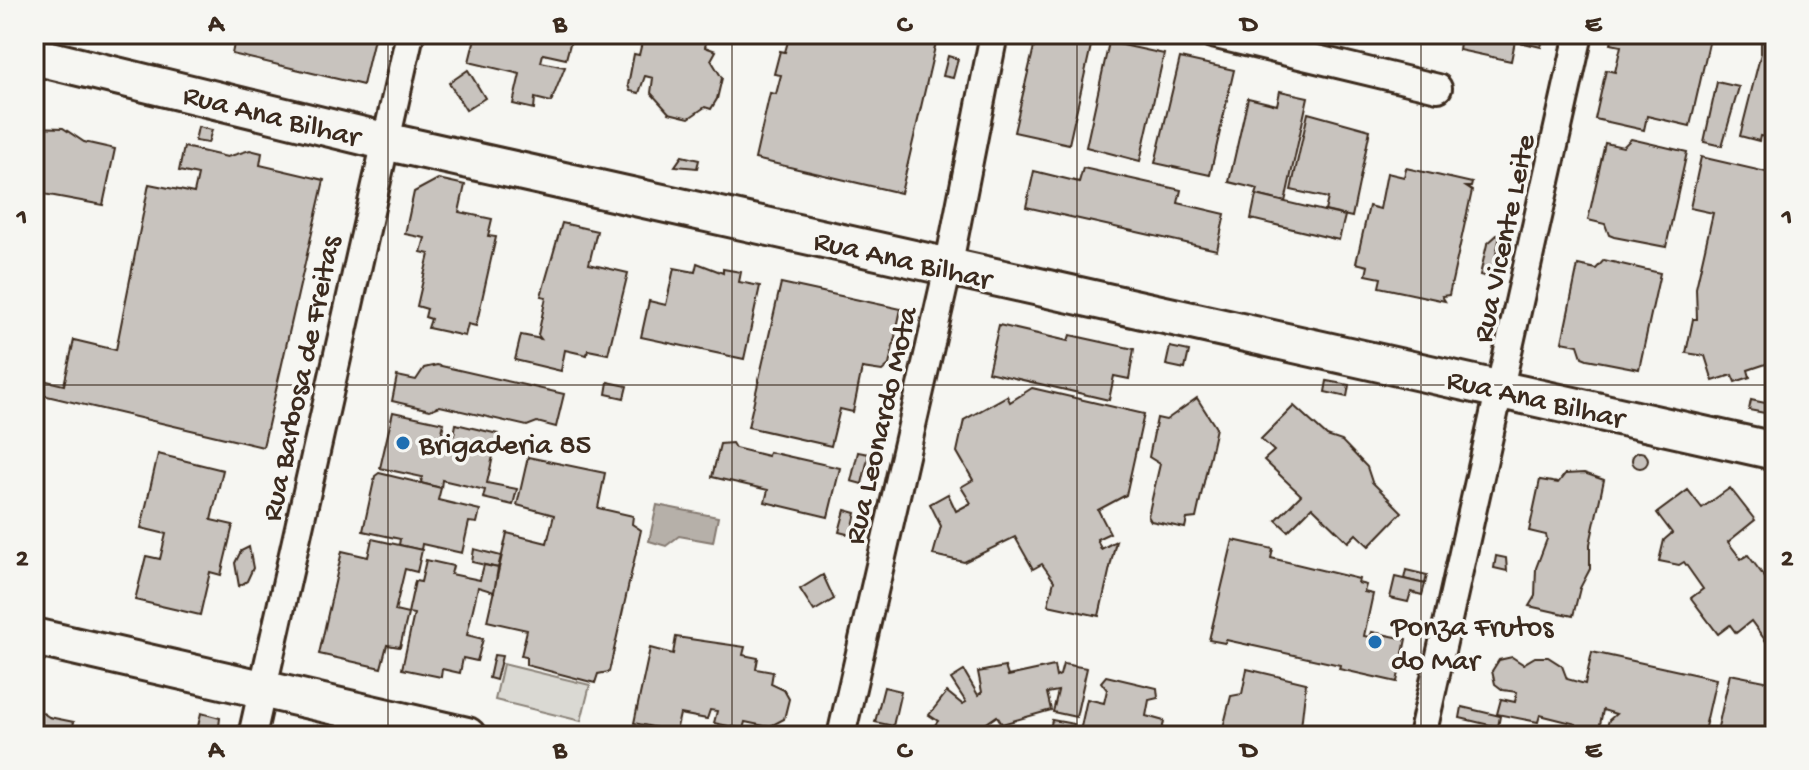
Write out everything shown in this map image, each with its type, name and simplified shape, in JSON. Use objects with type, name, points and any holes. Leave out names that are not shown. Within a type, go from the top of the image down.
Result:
[{"type":"street","name":"Rua Barbosa de Freitas","points":[[252,736],[410,34]]},
{"type":"street","name":"Rua Leonardo Mota","points":[[841,736],[948,268],[994,34]]},
{"type":"street","points":[[1212,34],[1438,88]]},
{"type":"street","name":"Rua Vicente Leite","points":[[1422,736],[1579,34]]},
{"type":"street","name":"Rua Ana Bilhar","points":[[34,56],[384,141],[1775,451]]},
{"type":"street","points":[[34,637],[467,736]]},
{"type":"shaded area","points":[[657,505],[718,517],[713,542],[679,536],[666,546],[649,541]]},
{"type":"shaded area","points":[[503,664],[590,685],[581,721],[495,700]]},
{"type":"building","points":[[236,34],[375,34],[363,85],[232,54]]},
{"type":"building","points":[[476,34],[562,34],[562,38],[571,40],[566,59],[543,54],[541,62],[565,67],[551,102],[535,98],[534,109],[513,104],[520,74],[469,62]]},
{"type":"building","points":[[644,34],[708,34],[705,47],[716,51],[711,60],[722,78],[711,109],[705,107],[689,118],[669,113],[651,93],[653,78],[645,76],[639,93],[630,91],[628,85],[634,54],[639,55]]},
{"type":"building","points":[[790,34],[938,34],[901,193],[755,159],[770,93],[776,94],[781,75],[774,74],[780,51],[785,52]]},
{"type":"building","points":[[1037,34],[1093,37],[1069,144],[1014,132]]},
{"type":"building","points":[[1461,34],[1544,34],[1541,47],[1515,41],[1511,61],[1459,50]]},
{"type":"building","points":[[1613,34],[1711,34],[1690,126],[1647,116],[1644,130],[1595,119],[1606,70],[1615,72],[1621,46],[1611,44]]},
{"type":"building","points":[[1761,34],[1775,34],[1775,139],[1760,136],[1759,141],[1740,136],[1761,53]]},
{"type":"building","points":[[1109,42],[1164,54],[1140,161],[1086,147]]},
{"type":"building","points":[[948,56],[958,59],[953,78],[943,76]]},
{"type":"building","points":[[1180,58],[1234,70],[1210,175],[1155,163]]},
{"type":"building","points":[[468,70],[485,98],[466,110],[449,83]]},
{"type":"building","points":[[1717,82],[1739,87],[1722,146],[1704,142]]},
{"type":"building","points":[[1280,91],[1308,97],[1285,202],[1256,195],[1258,189],[1229,182],[1248,98],[1277,105]]},
{"type":"building","points":[[1308,113],[1370,130],[1352,217],[1325,211],[1328,198],[1291,190]]},
{"type":"building","points":[[34,127],[63,128],[84,142],[115,149],[103,205],[38,193],[40,182],[34,181]]},
{"type":"building","points":[[198,127],[212,130],[208,143],[195,141]]},
{"type":"building","points":[[1631,139],[1687,152],[1666,247],[1614,237],[1609,235],[1605,224],[1588,220],[1605,143],[1623,147]]},
{"type":"building","points":[[184,147],[227,157],[250,150],[262,153],[260,165],[324,180],[263,447],[34,393],[34,378],[64,385],[74,340],[116,350],[149,184],[194,193],[198,175],[179,171]]},
{"type":"building","points":[[682,156],[699,160],[697,168],[675,166]]},
{"type":"building","points":[[1701,157],[1775,174],[1775,361],[1748,370],[1750,377],[1735,382],[1732,375],[1713,381],[1705,356],[1686,353],[1693,319],[1697,319],[1696,288],[1713,213],[1690,208]]},
{"type":"building","points":[[1083,168],[1181,190],[1178,203],[1225,214],[1217,250],[1026,207],[1034,171],[1079,182]]},
{"type":"building","points":[[1406,168],[1472,183],[1471,187],[1466,187],[1472,191],[1449,295],[1442,296],[1445,301],[1379,287],[1381,278],[1366,275],[1368,266],[1356,263],[1369,206],[1380,209],[1387,173],[1404,177]]},
{"type":"building","points":[[438,179],[465,185],[459,212],[492,219],[488,236],[496,237],[476,326],[468,324],[465,336],[428,328],[431,319],[425,317],[427,309],[417,306],[429,254],[421,252],[425,238],[405,234],[414,192]]},
{"type":"building","points":[[1256,195],[1345,216],[1339,240],[1251,219]]},
{"type":"building","points":[[562,223],[597,231],[589,264],[628,273],[608,354],[588,350],[587,355],[565,350],[561,371],[515,360],[521,335],[541,339],[538,335],[546,297],[541,296]]},
{"type":"building","points":[[1497,235],[1500,236],[1491,278],[1480,275],[1487,244]]},
{"type":"building","points":[[1604,260],[1660,273],[1639,369],[1587,359],[1582,357],[1578,345],[1562,342],[1578,265],[1596,269]]},
{"type":"building","points":[[697,263],[723,273],[723,269],[741,272],[739,282],[760,286],[744,359],[641,337],[649,301],[666,305],[674,268],[695,272]]},
{"type":"building","points":[[781,283],[901,309],[889,365],[882,371],[862,368],[853,412],[840,409],[831,446],[748,427]]},
{"type":"building","points":[[999,325],[1068,341],[1070,335],[1134,349],[1129,379],[1114,376],[1109,400],[988,372]]},
{"type":"building","points":[[1170,347],[1189,351],[1185,369],[1166,365]]},
{"type":"building","points":[[437,365],[564,394],[556,427],[537,422],[527,426],[440,406],[430,410],[392,401],[397,376],[416,380],[424,368]]},
{"type":"building","points":[[1327,381],[1349,385],[1347,397],[1325,392]]},
{"type":"building","points":[[608,382],[627,386],[624,398],[606,394]]},
{"type":"building","points":[[1032,388],[1144,414],[1126,495],[1098,510],[1110,533],[1097,539],[1101,549],[1116,541],[1099,616],[1048,605],[1054,581],[1042,564],[1033,569],[1015,537],[964,562],[933,555],[941,526],[930,504],[948,494],[956,511],[971,503],[961,487],[973,480],[957,452],[964,420],[1007,396],[1010,402]]},
{"type":"building","points":[[1197,398],[1216,428],[1196,518],[1187,519],[1185,528],[1151,521],[1148,516],[1160,464],[1149,457],[1157,418],[1166,420]]},
{"type":"building","points":[[1751,400],[1775,405],[1775,415],[1749,410]]},
{"type":"building","points":[[1294,406],[1327,436],[1342,441],[1367,467],[1372,482],[1402,512],[1369,546],[1356,534],[1348,542],[1312,507],[1288,531],[1276,520],[1301,495],[1264,460],[1274,451],[1261,439]]},
{"type":"building","points":[[393,412],[444,423],[442,432],[454,435],[456,424],[498,434],[487,483],[517,489],[513,505],[483,498],[485,490],[442,480],[441,488],[421,483],[422,477],[380,468]]},
{"type":"building","points":[[732,443],[735,448],[768,456],[769,452],[840,468],[828,517],[765,502],[768,490],[712,477],[720,444]]},
{"type":"building","points":[[858,452],[869,454],[862,484],[851,481]]},
{"type":"building","points":[[1637,452],[1643,452],[1648,460],[1646,466],[1637,468],[1632,463],[1632,457]]},
{"type":"building","points":[[158,454],[223,470],[211,520],[233,525],[221,575],[210,572],[200,615],[135,600],[146,556],[160,559],[166,534],[141,528]]},
{"type":"building","points":[[528,457],[605,473],[598,508],[633,516],[632,524],[641,530],[609,672],[598,674],[595,683],[526,665],[526,657],[521,656],[527,630],[487,621],[507,533],[547,543],[554,515],[517,505]]},
{"type":"building","points":[[379,473],[441,488],[438,500],[480,510],[477,523],[469,522],[462,553],[422,544],[421,550],[399,545],[400,539],[363,531],[375,476]]},
{"type":"building","points":[[1584,473],[1604,480],[1590,544],[1590,569],[1580,588],[1573,616],[1529,606],[1535,596],[1536,568],[1547,539],[1546,535],[1529,531],[1540,480],[1558,483],[1565,474]]},
{"type":"building","points":[[1730,488],[1755,520],[1728,542],[1741,559],[1748,555],[1775,591],[1775,645],[1771,648],[1751,621],[1736,633],[1730,625],[1718,634],[1691,598],[1703,589],[1684,562],[1679,565],[1659,561],[1664,540],[1672,533],[1657,513],[1688,490],[1702,508]]},
{"type":"building","points":[[845,510],[856,513],[851,535],[839,532]]},
{"type":"building","points":[[372,539],[422,550],[417,572],[405,569],[395,611],[408,614],[400,647],[387,645],[381,668],[319,654],[342,551],[368,557]]},
{"type":"building","points":[[1233,540],[1273,549],[1271,558],[1359,579],[1358,583],[1366,585],[1364,592],[1373,594],[1364,636],[1370,637],[1372,632],[1406,639],[1397,682],[1339,669],[1340,665],[1226,640],[1225,643],[1209,640]]},
{"type":"building","points":[[249,547],[253,568],[247,581],[239,586],[235,563],[241,551]]},
{"type":"building","points":[[474,549],[501,556],[498,568],[472,562]]},
{"type":"building","points":[[1496,556],[1506,558],[1507,571],[1494,568]]},
{"type":"building","points":[[426,560],[453,566],[451,574],[480,580],[484,565],[498,568],[494,592],[478,587],[467,635],[483,639],[477,661],[463,658],[460,673],[442,669],[441,677],[402,669],[414,614],[408,613],[415,581],[421,582]]},
{"type":"building","points":[[1406,570],[1427,575],[1425,584],[1404,579]]},
{"type":"building","points":[[823,575],[834,599],[814,611],[800,589]]},
{"type":"building","points":[[1395,577],[1425,584],[1422,595],[1411,592],[1408,602],[1390,598]]},
{"type":"building","points":[[676,637],[745,647],[743,655],[758,658],[756,669],[773,672],[771,684],[784,690],[789,699],[784,719],[769,727],[745,722],[743,729],[714,723],[717,711],[710,710],[707,719],[680,714],[676,732],[634,723],[650,648],[673,654]]},
{"type":"building","points":[[1592,652],[1716,679],[1703,736],[1604,736],[1609,720],[1616,714],[1603,710],[1598,734],[1575,729],[1576,724],[1540,715],[1538,722],[1497,714],[1501,699],[1515,702],[1517,692],[1503,690],[1495,684],[1492,671],[1499,660],[1512,657],[1523,664],[1535,657],[1548,657],[1562,666],[1567,679],[1585,684]]},
{"type":"building","points":[[494,655],[502,656],[496,680],[489,678]]},
{"type":"building","points":[[1063,664],[1087,668],[1076,717],[1053,712],[1058,691],[1047,693],[1051,710],[1002,724],[997,716],[978,729],[982,736],[926,736],[938,721],[929,715],[947,692],[962,704],[966,702],[951,679],[964,671],[978,695],[982,692],[978,672],[1005,667],[1008,676],[1054,666],[1056,677],[1060,675]]},
{"type":"building","points":[[1247,669],[1306,683],[1300,736],[1221,736],[1231,696],[1242,694]]},
{"type":"building","points":[[1730,674],[1775,683],[1775,736],[1716,736]]},
{"type":"building","points":[[1106,676],[1157,688],[1158,698],[1149,700],[1146,716],[1164,721],[1161,736],[1079,736],[1087,699],[1104,703],[1107,690],[1101,682]]},
{"type":"building","points":[[884,687],[901,691],[893,726],[875,722]]},
{"type":"building","points":[[34,707],[49,717],[74,722],[73,726],[80,728],[79,736],[34,736]]},
{"type":"building","points":[[1462,707],[1500,716],[1498,727],[1460,718]]},
{"type":"building","points":[[201,713],[220,718],[218,735],[197,731]]},
{"type":"building","points":[[1052,720],[1074,724],[1072,733],[1050,729]]},
{"type":"building","points":[[96,725],[122,733],[128,729],[157,736],[93,736]]},
{"type":"building","points":[[1457,727],[1496,735],[1499,736],[1455,736]]},
{"type":"place","name":"Brigaderia 85","points":[[403,443]]},
{"type":"place","name":"Ponza Frutos do Mar","points":[[1375,642]]}]
